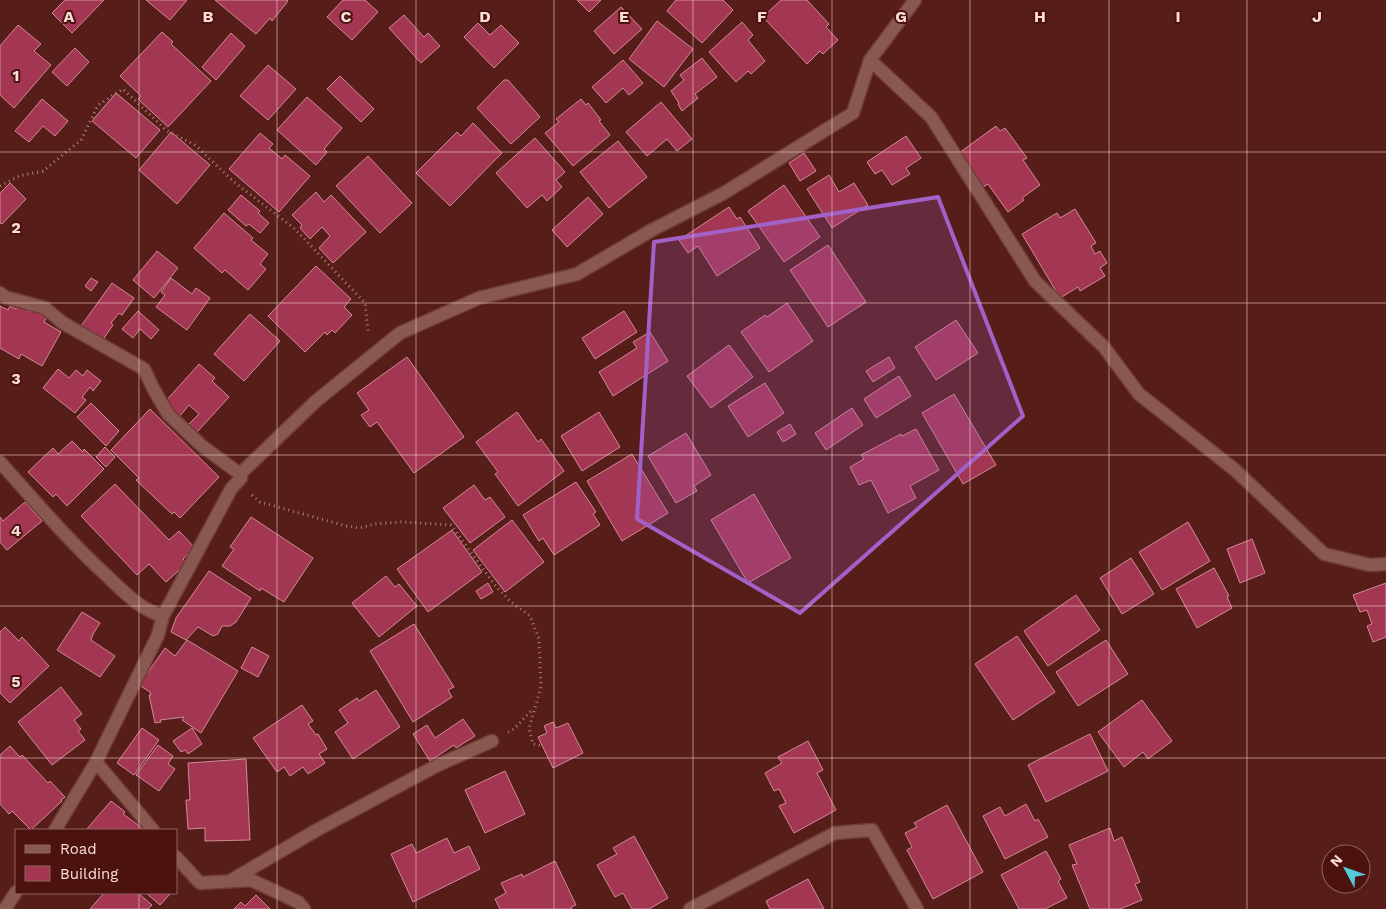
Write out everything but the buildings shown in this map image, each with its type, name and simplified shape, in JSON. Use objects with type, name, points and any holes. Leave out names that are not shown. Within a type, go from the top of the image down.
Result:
[{"type":"street","points":[[56,829],[96,762],[158,635],[163,616],[232,489],[240,477],[316,401],[400,333],[479,298],[576,274],[652,230],[724,194],[853,113],[870,60],[915,0]]},
{"type":"street","points":[[870,60],[931,117],[1035,281],[1104,347],[1139,394],[1235,470],[1324,554],[1370,565],[1386,564]]},
{"type":"street","points":[[0,293],[5,297],[45,308],[63,323],[144,369],[168,414],[202,446],[240,477]]},
{"type":"street","points":[[0,462],[75,546],[128,597],[153,614],[163,616]]},
{"type":"street","points":[[230,881],[315,831],[438,765],[492,741]]},
{"type":"street","points":[[96,762],[152,829]]},
{"type":"street","points":[[690,909],[835,833],[872,830],[917,909]]},
{"type":"street","points":[[178,859],[200,883],[251,880],[298,902],[304,909]]},
{"type":"street","points":[[5,909],[15,894]]},
{"type":"path","points":[[0,186],[19,176],[43,171],[81,140],[98,105],[123,89],[167,131],[195,145],[234,182],[295,229],[364,303],[371,356]]},
{"type":"path","points":[[240,477],[245,489],[260,502],[346,526],[360,528],[374,524],[401,522],[451,525],[494,584],[510,602],[530,616],[539,639],[541,687],[529,729],[533,744],[543,746]]},
{"type":"path","points":[[492,741],[514,729],[534,709]]},
{"type":"highlighted area","points":[[938,197],[1023,416],[800,613],[637,519],[654,242]]}]
